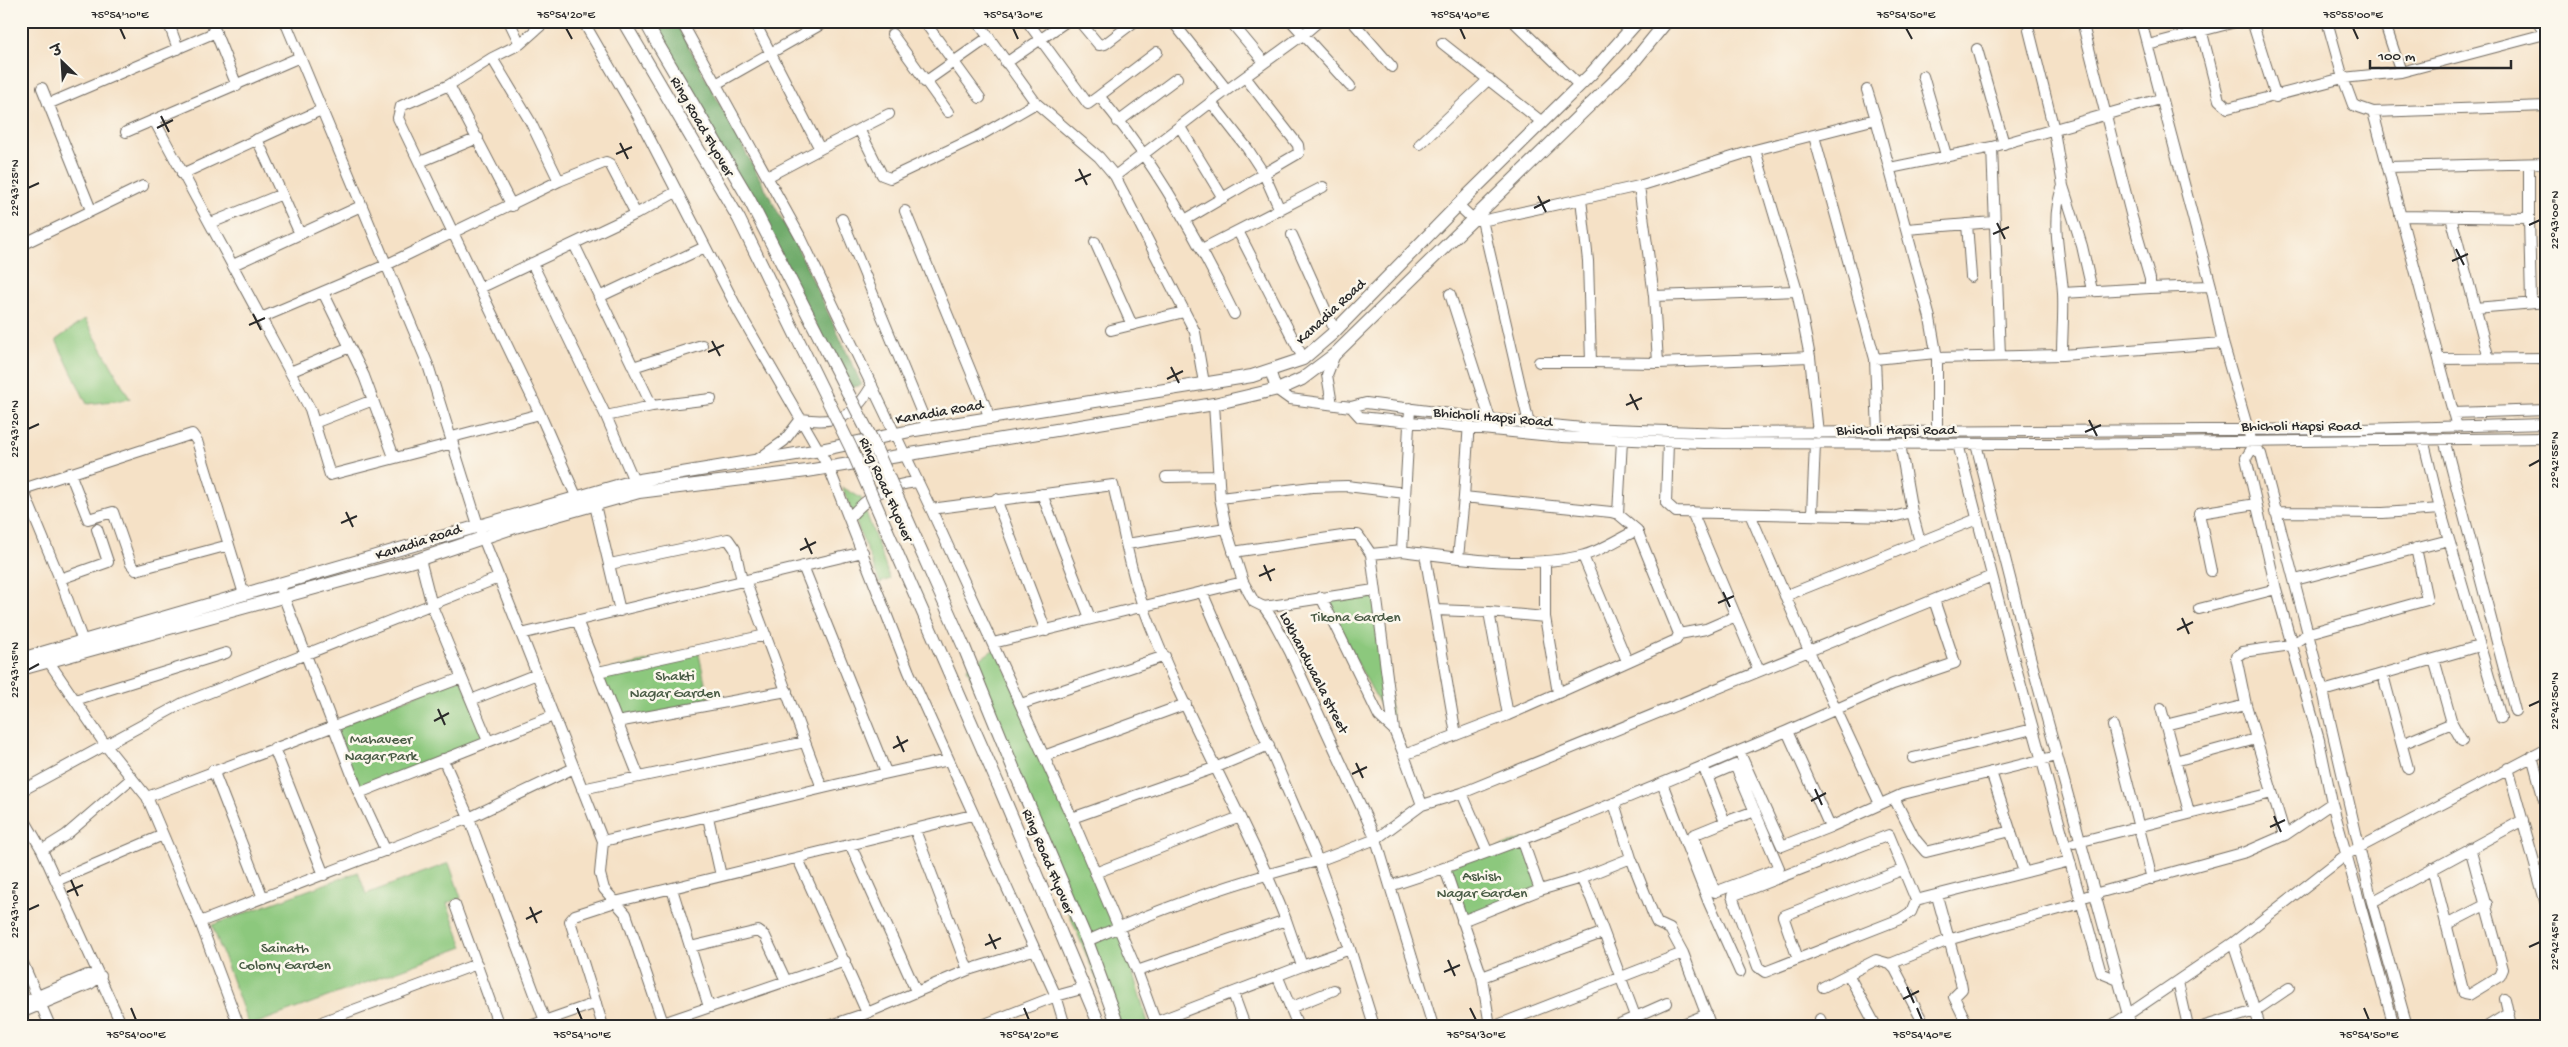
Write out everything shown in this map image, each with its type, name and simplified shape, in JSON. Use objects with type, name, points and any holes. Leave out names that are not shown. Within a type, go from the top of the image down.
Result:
[{"type":"main road","name":"Ring Road Flyover","points":[[623,21],[739,219],[851,448],[998,784],[1100,1026]]},
{"type":"main road","name":"Ring Road Flyover","points":[[645,21],[749,199],[871,438],[964,647],[1087,941],[1118,1026]]},
{"type":"main road","name":"Kanadia Road","points":[[85,646],[278,583],[576,496],[634,481],[820,450],[928,428],[1204,383],[1270,370],[1303,358],[1335,331],[1458,205],[1591,74],[1638,21]]},
{"type":"main road","points":[[1214,404],[1276,390],[1302,379],[1335,354],[1414,275],[1478,220],[1632,64],[1667,21]]},
{"type":"main road","points":[[1591,74],[1606,89]]},
{"type":"main road","name":"Kanadia Road","points":[[21,669],[46,657],[284,598],[420,559],[484,537],[639,492],[828,468],[1214,404]]},
{"type":"main road","points":[[21,659],[46,657]]},
{"type":"street","points":[[168,21],[178,49]]},
{"type":"street","points":[[211,21],[237,86]]},
{"type":"street","points":[[286,21],[321,110],[428,365],[478,525],[603,841],[600,874],[604,889],[626,914],[662,1024],[845,961]]},
{"type":"street","points":[[509,21],[520,44]]},
{"type":"street","points":[[546,21],[520,44],[492,58],[449,85],[403,105],[398,111],[398,118],[540,414],[576,496]]},
{"type":"street","points":[[582,21],[638,116],[704,247],[763,357],[820,450],[850,518],[910,672],[972,815],[1056,996],[1065,1026]]},
{"type":"street","points":[[681,21],[802,240],[931,509],[1072,818],[1137,971],[1156,1024],[1277,975],[1350,949]]},
{"type":"street","points":[[754,21],[772,52],[820,149]]},
{"type":"street","points":[[716,84],[827,21]]},
{"type":"street","points":[[924,21],[980,98]]},
{"type":"street","points":[[977,21],[1036,103],[1099,157],[1115,176],[1195,332],[1204,383]]},
{"type":"street","points":[[1027,21],[1088,104],[1157,52]]},
{"type":"street","points":[[1006,63],[1067,21]]},
{"type":"street","points":[[1079,21],[1099,45],[1102,45],[1134,22]]},
{"type":"street","points":[[1230,21],[1264,62]]},
{"type":"street","points":[[1291,21],[1350,86]]},
{"type":"street","points":[[1115,176],[1319,21]]},
{"type":"street","points":[[1352,21],[1392,67]]},
{"type":"street","points":[[1513,21],[1579,85]]},
{"type":"street","points":[[2082,21],[2131,214],[2150,279],[2150,288]]},
{"type":"street","points":[[2141,21],[2160,99],[2211,286],[2223,343],[2252,444],[2261,454],[2275,512],[2295,580],[2361,848],[2372,902],[2407,1026]]},
{"type":"street","points":[[2148,45],[2200,26],[2239,21]]},
{"type":"street","points":[[2252,21],[2276,97]]},
{"type":"street","points":[[2327,21],[2343,78],[2353,105],[2373,112],[2547,106]]},
{"type":"street","points":[[2401,72],[2384,24],[2403,21]]},
{"type":"street","points":[[2200,26],[2219,100],[2223,106],[2228,108],[2343,78],[2401,72],[2546,36],[2537,21]]},
{"type":"street","points":[[1173,22],[1227,90]]},
{"type":"street","points":[[2029,30],[2054,130],[2063,186],[2070,214],[2082,246],[2092,290]]},
{"type":"street","points":[[48,104],[216,32]]},
{"type":"street","points":[[892,34],[948,112]]},
{"type":"street","points":[[926,82],[952,61],[989,36]]},
{"type":"street","points":[[1442,43],[1542,122]]},
{"type":"street","points":[[1977,49],[2004,144]]},
{"type":"street","points":[[126,132],[237,86],[300,57]]},
{"type":"street","points":[[492,58],[530,121],[559,181]]},
{"type":"street","points":[[1185,220],[1299,153],[1300,150],[1245,76]]},
{"type":"street","points":[[1923,76],[1946,155]]},
{"type":"street","points":[[1118,122],[1177,78]]},
{"type":"street","points":[[1420,144],[1489,80]]},
{"type":"street","points":[[449,85],[512,206]]},
{"type":"street","points":[[42,88],[91,210]]},
{"type":"street","points":[[1867,90],[1907,229],[1937,355],[1937,432]]},
{"type":"street","points":[[1098,96],[1144,155],[1185,220],[1202,249],[1234,314]]},
{"type":"street","points":[[1890,168],[2004,144],[2160,99]]},
{"type":"street","points":[[1211,102],[1247,148],[1264,174],[1280,210]]},
{"type":"street","points":[[859,129],[882,175],[890,178],[981,135],[1036,103]]},
{"type":"street","points":[[182,174],[321,110]]},
{"type":"street","points":[[2373,112],[2457,427]]},
{"type":"street","points":[[768,177],[889,114]]},
{"type":"street","points":[[1478,220],[1581,200],[1639,186],[1756,150],[1876,119]]},
{"type":"street","points":[[154,120],[310,409],[330,475],[540,414]]},
{"type":"street","points":[[1180,127],[1223,198]]},
{"type":"street","points":[[1814,136],[1875,359],[1878,433]]},
{"type":"street","points":[[420,162],[478,138]]},
{"type":"street","points":[[257,139],[300,234]]},
{"type":"street","points":[[1992,147],[1993,222],[2000,356]]},
{"type":"street","points":[[1756,150],[1797,291],[1810,357],[1818,433]]},
{"type":"street","points":[[261,318],[386,265],[512,206],[559,181],[606,162],[610,164],[636,214]]},
{"type":"street","points":[[2388,168],[2547,163]]},
{"type":"street","points":[[2530,164],[2531,302]]},
{"type":"street","points":[[21,245],[143,186]]},
{"type":"street","points":[[1639,186],[1654,296],[1658,364]]},
{"type":"street","points":[[2062,355],[2063,293],[2055,219],[2056,202],[2063,186]]},
{"type":"street","points":[[1202,249],[1323,187]]},
{"type":"street","points":[[480,288],[636,214],[676,192]]},
{"type":"street","points":[[211,223],[282,194]]},
{"type":"street","points":[[1581,200],[1588,261],[1591,362]]},
{"type":"street","points":[[1458,205],[1478,220],[1531,434]]},
{"type":"street","points":[[233,265],[361,206]]},
{"type":"street","points":[[905,211],[990,418]]},
{"type":"street","points":[[2400,216],[2530,218]]},
{"type":"street","points":[[2451,217],[2489,359]]},
{"type":"street","points":[[842,219],[928,428]]},
{"type":"street","points":[[1907,229],[1993,222]]},
{"type":"street","points":[[1967,224],[1971,277]]},
{"type":"street","points":[[1238,231],[1303,358]]},
{"type":"street","points":[[1292,235],[1335,331]]},
{"type":"street","points":[[1095,242],[1132,325]]},
{"type":"street","points":[[574,244],[652,406]]},
{"type":"street","points":[[600,297],[704,247]]},
{"type":"street","points":[[532,264],[606,416],[634,481]]},
{"type":"street","points":[[2063,293],[2092,290],[2211,286]]},
{"type":"street","points":[[1654,296],[1797,291]]},
{"type":"street","points":[[323,292],[373,400],[394,457]]},
{"type":"street","points":[[1450,294],[1490,419]]},
{"type":"street","points":[[2475,308],[2547,302]]},
{"type":"street","points":[[1111,330],[1184,312]]},
{"type":"street","points":[[1875,359],[1937,355],[2062,355],[2223,343]]},
{"type":"street","points":[[633,367],[702,345]]},
{"type":"street","points":[[290,372],[350,347]]},
{"type":"street","points":[[1332,404],[1327,374],[1335,354]]},
{"type":"street","points":[[1539,362],[1658,364],[1810,357]]},
{"type":"street","points":[[2438,360],[2547,358]]},
{"type":"street","points":[[1270,370],[1276,390]]},
{"type":"street","points":[[801,419],[826,422],[846,416],[862,404],[872,385]]},
{"type":"street","name":"Bhicholi Hapsi Road","points":[[1276,390],[1290,399],[1351,407],[1360,417],[1468,429],[1668,442],[2252,444],[2423,439],[2547,438]]},
{"type":"street","points":[[606,416],[652,406],[711,398]]},
{"type":"street","points":[[314,423],[373,400]]},
{"type":"street","points":[[1351,407],[1366,402],[1490,419],[1592,429],[1818,433],[2248,429],[2361,430],[2547,424]]},
{"type":"street","name":"Lokhandwaala street","points":[[1214,404],[1220,498],[1226,528],[1243,582],[1254,602],[1264,607],[1290,652],[1332,739],[1376,839],[1433,1026]]},
{"type":"street","points":[[1402,551],[1410,408]]},
{"type":"street","points":[[2453,413],[2547,410]]},
{"type":"street","points":[[1458,558],[1469,416]]},
{"type":"street","points":[[756,461],[784,441],[801,419]]},
{"type":"street","points":[[85,646],[22,487],[192,434],[197,441],[244,594]]},
{"type":"street","points":[[2423,439],[2440,509],[2501,718]]},
{"type":"street","points":[[2444,439],[2515,711]]},
{"type":"street","points":[[1618,514],[1622,440]]},
{"type":"street","points":[[1668,442],[1666,503],[1676,512],[1893,517],[1912,512]]},
{"type":"street","points":[[1812,514],[1815,444]]},
{"type":"street","points":[[1900,444],[1912,512],[1920,542]]},
{"type":"street","points":[[1958,444],[2041,760],[2100,973],[2118,980]]},
{"type":"street","points":[[1976,444],[2028,653],[2129,1021]]},
{"type":"street","points":[[2252,444],[2246,458],[2276,589],[2319,740],[2332,803],[2394,1026]]},
{"type":"street","points":[[70,473],[88,519],[113,512],[131,564],[136,570],[229,545]]},
{"type":"street","points":[[1166,477],[1218,476]]},
{"type":"street","points":[[850,518],[862,503],[880,490],[917,482]]},
{"type":"street","points":[[931,509],[1114,485],[1143,605],[1186,704],[1268,873],[1302,966]]},
{"type":"street","points":[[1220,498],[1312,487],[1347,486],[1405,493]]},
{"type":"street","points":[[1042,494],[1090,618]]},
{"type":"street","points":[[1404,755],[1508,715],[1558,693],[1676,640],[1679,634],[1637,530],[1618,514],[1464,498]]},
{"type":"street","points":[[996,499],[1046,631]]},
{"type":"street","points":[[2211,571],[2198,513],[2256,504]]},
{"type":"street","points":[[595,505],[620,611]]},
{"type":"street","points":[[2275,512],[2383,513],[2440,509]]},
{"type":"street","points":[[1692,512],[1759,671]]},
{"type":"street","points":[[1750,514],[1809,651],[1880,804]]},
{"type":"street","points":[[1785,596],[1977,518]]},
{"type":"street","points":[[1127,544],[1226,528]]},
{"type":"street","points":[[60,579],[108,562],[97,529]]},
{"type":"street","points":[[1371,554],[1402,551],[1458,558],[1545,561],[1583,556],[1637,530]]},
{"type":"street","points":[[1233,552],[1358,535],[1371,554],[1374,590],[1394,730],[1422,805]]},
{"type":"street","points":[[610,564],[728,539],[735,549],[744,580],[822,788]]},
{"type":"street","points":[[2295,580],[2449,540]]},
{"type":"street","points":[[2285,835],[2246,705],[2236,657],[2243,652],[2291,645],[2309,633],[2427,600],[2416,548]]},
{"type":"street","points":[[521,634],[863,552]]},
{"type":"street","points":[[1425,554],[1456,735]]},
{"type":"street","points":[[1583,556],[1627,661]]},
{"type":"street","points":[[420,559],[432,606],[460,678],[472,700],[488,741]]},
{"type":"street","points":[[1545,561],[1546,617],[1558,693]]},
{"type":"street","points":[[803,566],[886,772]]},
{"type":"street","points":[[1087,941],[1118,927],[1268,873],[1318,861],[1376,839],[1422,805],[1462,793],[1992,576]]},
{"type":"street","points":[[21,791],[183,703],[432,606],[498,578]]},
{"type":"street","points":[[993,643],[1243,582]]},
{"type":"street","points":[[278,583],[359,793],[386,851]]},
{"type":"street","points":[[2199,610],[2276,589]]},
{"type":"street","points":[[1264,607],[1374,590]]},
{"type":"street","points":[[1202,592],[1318,861],[1350,949],[1374,1026]]},
{"type":"street","points":[[1321,597],[1379,716],[1394,730]]},
{"type":"street","points":[[1390,886],[1445,868],[1614,803],[1787,731],[1893,684],[1955,663],[1934,600]]},
{"type":"street","points":[[1435,610],[1546,617]]},
{"type":"street","points":[[1490,612],[1508,715]]},
{"type":"street","points":[[1679,634],[1706,630],[1736,616]]},
{"type":"street","points":[[577,620],[639,777]]},
{"type":"street","points":[[598,672],[766,635]]},
{"type":"street","points":[[2323,692],[2479,646]]},
{"type":"street","points":[[75,700],[226,653]]},
{"type":"street","points":[[1021,704],[1165,656]]},
{"type":"street","points":[[46,657],[106,746],[147,797],[200,922],[238,1026]]},
{"type":"street","points":[[2434,659],[2452,723],[2462,741]]},
{"type":"street","points":[[472,700],[537,674]]},
{"type":"street","points":[[2383,675],[2408,768]]},
{"type":"street","points":[[147,797],[213,770],[460,678]]},
{"type":"street","points":[[617,722],[786,691]]},
{"type":"street","points":[[1044,756],[1186,704]]},
{"type":"street","points":[[2165,725],[2246,705]]},
{"type":"street","points":[[2161,708],[2189,812]]},
{"type":"street","points":[[359,793],[553,716]]},
{"type":"street","points":[[2402,744],[2452,723]]},
{"type":"street","points":[[2114,726],[2152,879]]},
{"type":"street","points":[[1913,758],[2033,729]]},
{"type":"street","points":[[1787,731],[1830,827]]},
{"type":"street","points":[[2176,761],[2256,739]]},
{"type":"street","points":[[582,789],[805,742]]},
{"type":"street","points":[[1072,818],[1217,767],[1269,745]]},
{"type":"street","points":[[274,748],[324,875]]},
{"type":"street","points":[[2112,1026],[2129,1021],[2347,854],[2547,749]]},
{"type":"street","points":[[1739,751],[1782,846],[1894,798],[2057,756]]},
{"type":"street","points":[[2532,756],[2547,811]]},
{"type":"street","points":[[443,759],[469,818],[544,1021]]},
{"type":"street","points":[[603,841],[708,818],[886,772],[949,760]]},
{"type":"street","points":[[1707,777],[1735,765],[1755,811],[1779,868],[1715,892],[1693,835],[1755,811]]},
{"type":"street","points":[[1703,766],[1725,822]]},
{"type":"street","points":[[200,922],[469,818],[574,768]]},
{"type":"street","points":[[2508,768],[2547,908]]},
{"type":"street","points":[[213,770],[263,898]]},
{"type":"street","points":[[1991,772],[2024,872]]},
{"type":"street","points":[[42,850],[66,834],[132,778]]},
{"type":"street","points":[[1662,783],[1709,903],[1740,972]]},
{"type":"street","points":[[1462,793],[1487,851]]},
{"type":"street","points":[[2065,845],[2189,812],[2272,793]]},
{"type":"street","points":[[1894,798],[1915,839],[1926,852],[2011,830]]},
{"type":"street","points":[[1614,803],[1631,858],[1657,923],[1670,928],[1683,952],[1708,1018],[1678,1026]]},
{"type":"street","points":[[1823,987],[1876,960],[1890,964],[1951,939],[2093,895],[2246,852],[2285,835],[2332,803]]},
{"type":"street","points":[[21,814],[42,850],[122,1026]]},
{"type":"street","points":[[603,1026],[570,921],[575,915],[615,902],[798,859],[972,815]]},
{"type":"street","points":[[1095,873],[1240,817]]},
{"type":"street","points":[[708,818],[721,876]]},
{"type":"street","points":[[2372,902],[2523,820]]},
{"type":"street","points":[[915,830],[968,970]]},
{"type":"street","points":[[56,881],[163,835]]},
{"type":"street","points":[[1889,835],[1902,870],[1916,900],[1911,912],[1900,919],[1765,972],[1761,970],[1732,896],[1889,835]]},
{"type":"street","points":[[1522,839],[1540,890]]},
{"type":"street","points":[[851,846],[916,991]]},
{"type":"street","points":[[2432,868],[2464,994],[2469,996],[2500,976],[2503,968],[2470,848]]},
{"type":"street","points":[[1462,921],[1540,890],[1580,878],[1631,858]]},
{"type":"street","points":[[798,859],[867,1013]]},
{"type":"street","points":[[1916,900],[2070,861]]},
{"type":"street","points":[[1445,868],[1482,978],[1490,1026]]},
{"type":"street","points":[[1798,958],[1783,916],[1902,870]]},
{"type":"street","points":[[1580,878],[1591,898],[1618,977],[1635,1016]]},
{"type":"street","points":[[672,889],[709,1007]]},
{"type":"street","points":[[1937,896],[1951,939],[1961,983],[1962,989],[1954,997],[1968,1026]]},
{"type":"street","points":[[2446,925],[2486,904]]},
{"type":"street","points":[[455,905],[499,1026]]},
{"type":"street","points":[[1137,971],[1286,920]]},
{"type":"street","points":[[690,947],[758,931],[765,936],[786,982]]},
{"type":"street","points":[[1482,978],[1602,933]]},
{"type":"street","points":[[2232,943],[2260,1026]]},
{"type":"street","points":[[828,1026],[867,1013],[968,970],[1033,950]]},
{"type":"street","points":[[1495,1026],[1533,1013],[1683,952]]},
{"type":"street","points":[[21,959],[50,1026]]},
{"type":"street","points":[[319,1026],[324,1021],[477,964]]},
{"type":"street","points":[[1890,964],[1925,1026]]},
{"type":"street","points":[[1848,974],[1876,1026]]},
{"type":"street","points":[[1277,975],[1298,1026]]},
{"type":"street","points":[[21,1013],[39,1001],[87,976],[100,976]]},
{"type":"street","points":[[2178,982],[2188,1026]]},
{"type":"street","points":[[980,1026],[1056,996],[1085,988]]},
{"type":"street","points":[[2204,1026],[2255,1011],[2289,988]]},
{"type":"street","points":[[1290,1008],[1334,990]]},
{"type":"street","points":[[1233,993],[1245,1026]]},
{"type":"street","points":[[2505,999],[2511,1026]]},
{"type":"street","points":[[21,1003],[39,1001]]},
{"type":"street","points":[[530,1026],[596,1003]]},
{"type":"street","points":[[1615,1026],[1667,1003]]},
{"type":"street","points":[[2488,1026],[2509,1013]]},
{"type":"green space","points":[[651,21],[675,21],[802,257],[862,385],[850,388]]},
{"type":"green space","points":[[85,319],[130,399],[87,404],[56,340]]},
{"type":"green space","points":[[842,487],[861,498],[890,579],[880,583]]},
{"type":"green space","name":"Tikona Garden","points":[[1374,590],[1394,730],[1323,600]]},
{"type":"green space","points":[[996,648],[1112,905],[1149,1026],[1116,1026],[967,668]]},
{"type":"green space","name":"Shakti Nagar Garden","points":[[698,650],[710,705],[617,722],[598,672]]},
{"type":"green space","name":"Mahaveer Nagar Park","points":[[461,678],[488,741],[359,793],[334,727]]},
{"type":"green space","name":"Ashish Nagar Garden","points":[[1522,839],[1540,890],[1462,921],[1448,867]]},
{"type":"green space","name":"Sainath Colony Garden","points":[[449,863],[461,898],[447,903],[463,947],[249,1026],[212,925],[358,872],[366,894]]}]
